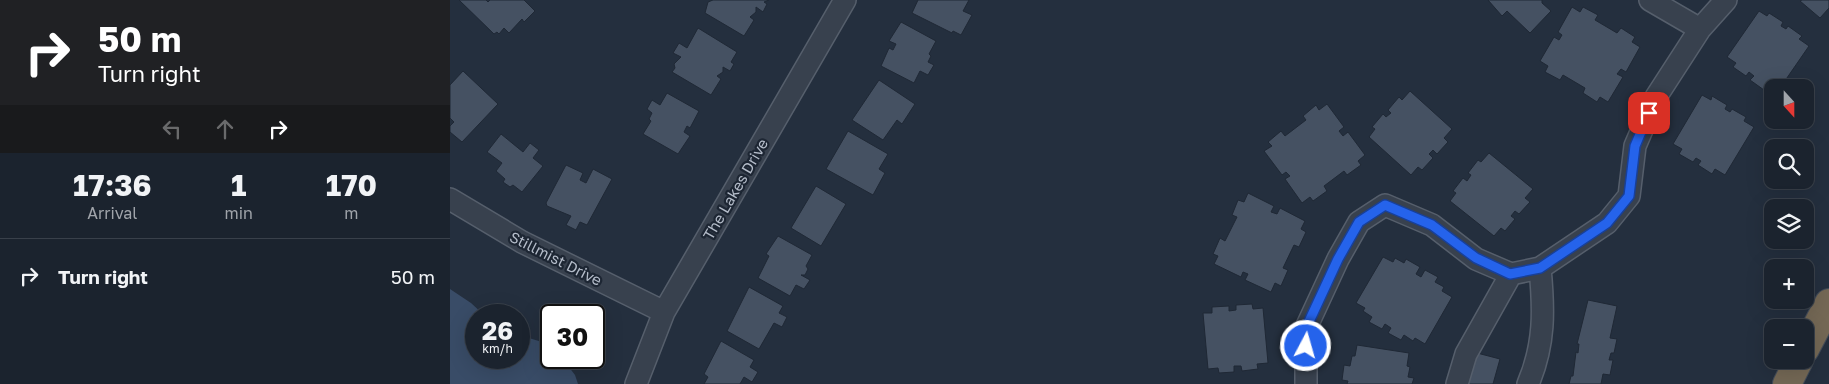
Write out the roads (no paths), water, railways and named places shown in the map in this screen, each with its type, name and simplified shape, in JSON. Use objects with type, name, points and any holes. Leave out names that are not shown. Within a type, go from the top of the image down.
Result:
[{"type":"highway","points":[[1814,332],[1829,303]]},
{"type":"highway","points":[[1787,384],[1794,369]]},
{"type":"street","name":"The Lakes Drive","points":[[636,384],[664,312],[845,0]]},
{"type":"street","points":[[1650,0],[1700,29]]},
{"type":"street","points":[[1306,384],[1306,328],[1338,259],[1359,222],[1385,205],[1432,225],[1476,258],[1510,274],[1540,268],[1607,223],[1629,196],[1635,146],[1656,97],[1700,29],[1726,0]]},
{"type":"street","name":"Stillmist Drive","points":[[450,199],[522,242],[664,312]]},
{"type":"street","points":[[1528,384],[1536,365],[1544,313],[1540,268]]},
{"type":"street","points":[[1457,384],[1466,354],[1510,274]]},
{"type":"water","points":[[450,289],[472,304],[465,304],[465,369],[530,369],[530,338],[540,341],[540,369],[570,369],[578,384],[450,384]]}]
